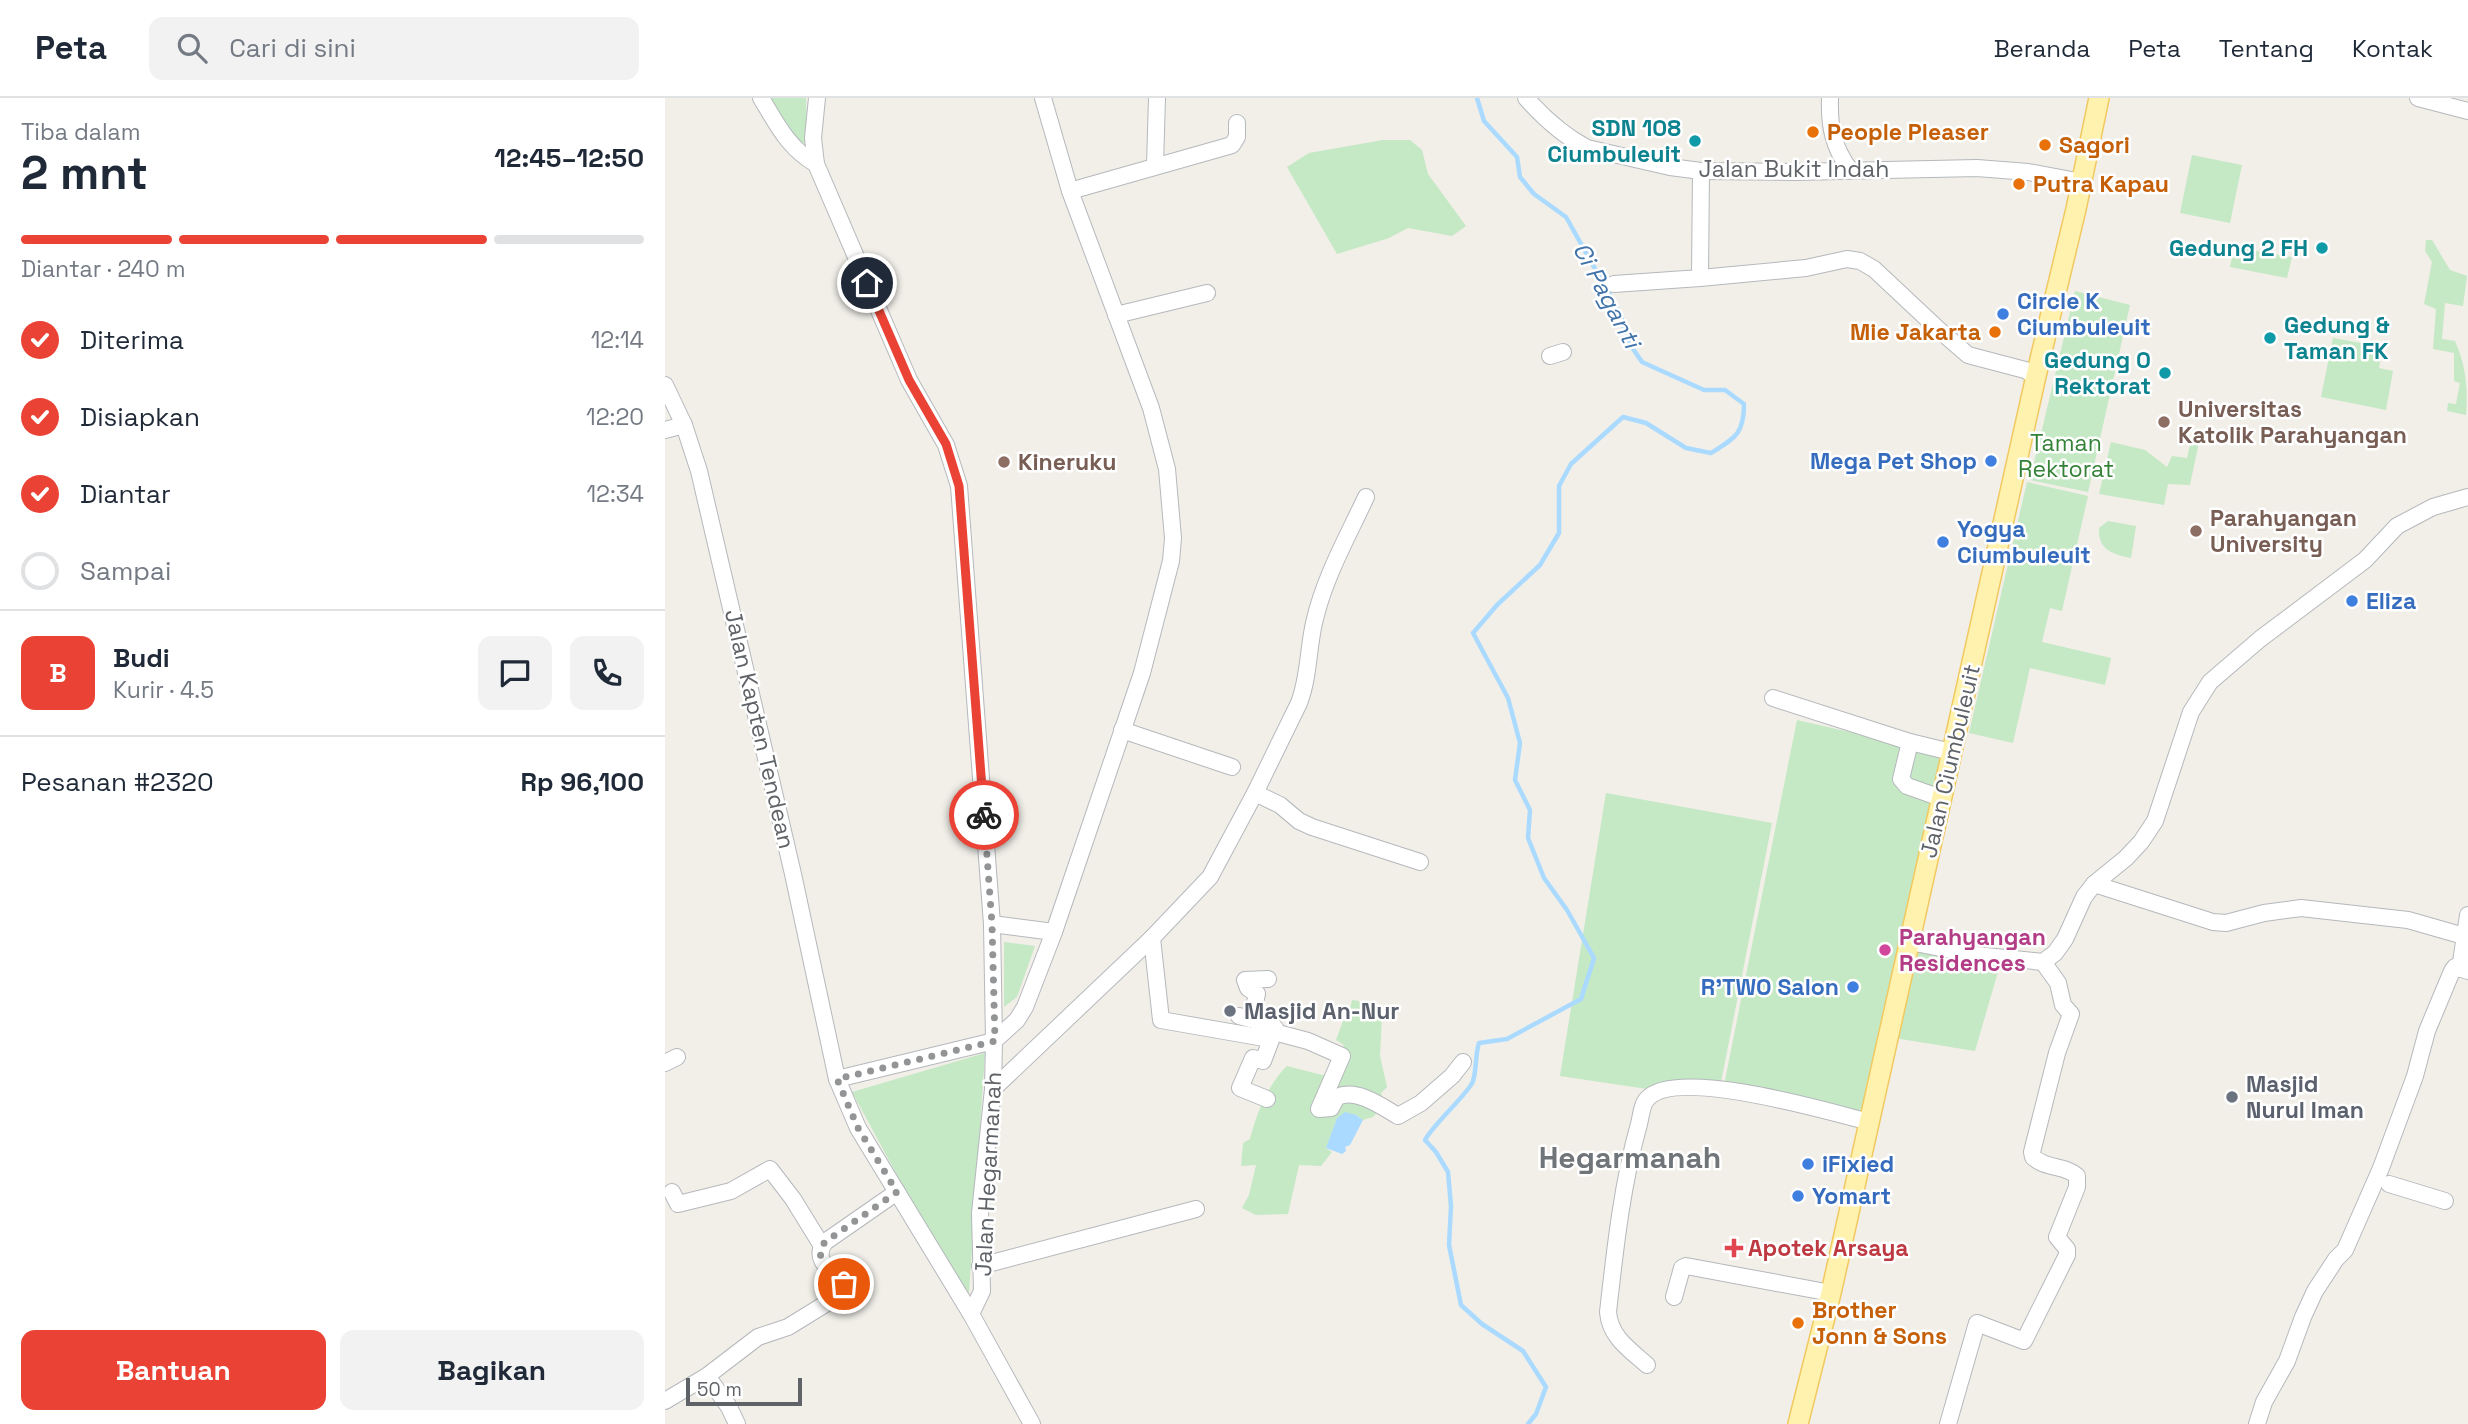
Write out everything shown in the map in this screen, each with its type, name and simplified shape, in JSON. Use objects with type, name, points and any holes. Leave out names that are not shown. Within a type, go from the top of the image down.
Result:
[{"type":"main road","name":"Jalan Ciumbuleuit","points":[[1798,1424],[1831,1293],[2099,98]]},
{"type":"street","points":[[761,98],[788,142],[801,155],[816,164]]},
{"type":"street","name":"Jalan Hegarmanah","points":[[817,98],[813,138],[816,164],[909,380],[946,444],[959,486],[992,924],[995,1041],[981,1213],[982,1294],[971,1314]]},
{"type":"street","points":[[837,1079],[995,1041],[1017,1020],[1025,1007],[1054,932],[1142,673],[1171,562],[1173,538],[1167,470],[1144,386],[1070,191],[1043,98]]},
{"type":"street","points":[[1155,165],[1157,98]]},
{"type":"street","name":"Jalan Bukit Indah","points":[[1526,98],[1553,124],[1587,148],[1670,167],[1702,171],[1977,168],[2028,172],[2082,182]]},
{"type":"street","points":[[1830,98],[1832,136],[1839,155],[1850,170]]},
{"type":"street","points":[[2418,98],[2468,111]]},
{"type":"street","points":[[1070,191],[1232,145],[1237,137],[1237,123]]},
{"type":"street","points":[[1700,278],[1702,171]]},
{"type":"street","points":[[1614,284],[1806,268],[1847,259],[1860,261],[1874,269],[1968,355],[2025,370],[2036,376]]},
{"type":"street","points":[[1117,315],[1207,293]]},
{"type":"street","name":"Jalan Kapten Tendean","points":[[665,385],[684,425],[699,471],[787,847],[837,1079],[858,1128],[971,1314]]},
{"type":"street","points":[[665,430],[684,425]]},
{"type":"street","points":[[993,1089],[1151,938],[1210,877],[1299,703],[1304,688],[1314,623],[1327,580],[1366,497]]},
{"type":"street","points":[[1910,942],[1976,955],[2043,962],[2055,953],[2084,897],[2094,884],[2141,842],[2155,821],[2191,712],[2210,682],[2260,639],[2365,560],[2397,526],[2433,507],[2468,498]]},
{"type":"street","points":[[1773,698],[1910,742],[1951,752]]},
{"type":"street","points":[[1122,730],[1232,767]]},
{"type":"street","points":[[1910,742],[1901,779],[1907,786],[1941,798]]},
{"type":"street","points":[[1255,793],[1280,805],[1299,821],[1312,827],[1420,862]]},
{"type":"street","points":[[2094,884],[2213,922],[2226,923],[2264,913],[2301,908],[2408,920],[2464,936]]},
{"type":"street","points":[[2257,1424],[2264,1402],[2287,1361],[2315,1291],[2351,1239],[2382,1168],[2440,997],[2455,967],[2464,970],[2464,936],[2468,915]]},
{"type":"street","points":[[992,924],[1054,932]]},
{"type":"street","points":[[1151,938],[1161,1020],[1308,1041],[1342,1056],[1319,1109],[1331,1108],[1337,1097],[1344,1094],[1371,1101],[1398,1116],[1421,1103],[1452,1076],[1463,1062]]},
{"type":"street","points":[[1948,1424],[1977,1323],[2024,1341],[2067,1255],[2067,1249],[2057,1237],[2077,1187],[2077,1176],[2073,1172],[2040,1163],[2033,1157],[2032,1152],[2057,1053],[2071,1014],[2063,1006],[2058,983],[2043,962]]},
{"type":"street","points":[[1267,1098],[1233,1086],[1253,1058],[1263,1061],[1275,1028],[1245,1018],[1263,1003],[1257,994],[1248,988],[1245,980],[1268,979]]},
{"type":"street","points":[[1647,1365],[1616,1336],[1609,1325],[1608,1312],[1632,1148],[1645,1100],[1656,1092],[1675,1089],[1732,1090],[1766,1095],[1869,1122]]},
{"type":"street","points":[[672,1192],[678,1203],[731,1191],[770,1170],[793,1199],[822,1246]]},
{"type":"street","points":[[2389,1184],[2445,1201]]},
{"type":"street","points":[[665,1401],[707,1376],[758,1337],[788,1327],[843,1293],[844,1284],[820,1258],[822,1246],[897,1192]]},
{"type":"street","points":[[980,1266],[1196,1209]]},
{"type":"street","points":[[1674,1297],[1682,1268],[1686,1266],[1831,1293]]},
{"type":"street","points":[[971,1314],[1032,1424]]},
{"type":"street","points":[[707,1376],[737,1424]]},
{"type":"green space","points":[[768,98],[806,98],[807,139],[804,143],[798,141]]},
{"type":"green space","points":[[1383,140],[1410,140],[1422,150],[1428,174],[1466,226],[1452,236],[1408,228],[1389,238],[1337,254],[1287,167],[1309,153]]},
{"type":"green space","points":[[2192,155],[2242,165],[2230,223],[2180,213]]},
{"type":"green space","points":[[2426,240],[2432,240],[2450,270],[2467,276],[2463,306],[2445,303],[2442,339],[2455,341],[2462,359],[2466,415],[2447,411],[2448,403],[2456,404],[2460,383],[2454,381],[2454,353],[2433,349],[2436,309],[2424,304],[2432,262],[2425,251]]},
{"type":"green space","points":[[2234,247],[2292,257],[2287,278],[2230,267]]},
{"type":"green space","name":"Taman Rektorat","points":[[2075,291],[2130,305],[2088,492],[2030,480]]},
{"type":"green space","points":[[2333,338],[2383,347],[2379,368],[2393,371],[2386,410],[2321,397]]},
{"type":"green space","points":[[2192,436],[2200,437],[2190,485],[2168,484],[2164,505],[2099,494],[2111,442],[2145,450],[2167,467],[2172,456],[2187,458]]},
{"type":"green space","points":[[2027,482],[2088,496],[2062,611],[2050,608],[2042,642],[2111,658],[2105,685],[2030,668],[2013,743],[1969,733]]},
{"type":"green space","points":[[2108,521],[2136,526],[2131,558],[2112,553],[2104,546],[2099,528]]},
{"type":"green space","points":[[1797,720],[1946,754],[1905,946],[2000,965],[1975,1051],[1882,1036],[1866,1115],[1724,1085]]},
{"type":"green space","points":[[1606,793],[1772,823],[1721,1082],[1647,1089],[1560,1076]]},
{"type":"green space","points":[[1004,942],[1035,946],[1017,997],[1004,1007]]},
{"type":"green space","points":[[1352,1000],[1359,1001],[1365,1012],[1382,1016],[1380,1056],[1387,1087],[1381,1093],[1385,1105],[1373,1117],[1363,1120],[1356,1115],[1337,1118],[1326,1148],[1332,1152],[1321,1166],[1299,1165],[1288,1214],[1256,1215],[1242,1208],[1249,1195],[1256,1165],[1241,1166],[1243,1143],[1250,1139],[1264,1100],[1287,1066],[1322,1075],[1332,1072],[1344,1045],[1336,1040],[1343,1021],[1348,1019]]},
{"type":"green space","points":[[985,1053],[969,1294],[922,1221],[852,1092]]},
{"type":"water","points":[[1345,1112],[1363,1120],[1342,1154],[1326,1148],[1337,1118]]},
{"type":"waterway","name":"Ci Paganti","points":[[1477,98],[1484,121],[1517,157],[1520,177],[1534,194],[1566,217],[1621,315],[1627,340],[1642,362],[1704,390],[1725,390],[1744,404],[1744,414],[1737,434],[1711,453],[1686,448],[1646,423],[1623,417],[1571,464],[1559,486],[1559,533],[1540,565],[1497,605],[1473,633],[1508,698],[1520,743],[1515,780],[1530,810],[1528,838],[1544,878],[1567,910],[1594,958],[1581,999],[1507,1039],[1479,1043],[1473,1081],[1425,1140],[1448,1172],[1451,1206],[1449,1245],[1461,1305],[1482,1324],[1523,1351],[1546,1387],[1536,1414],[1528,1424]]},
{"type":"way so far","points":[[844,1284],[823,1264],[820,1249],[825,1242],[897,1192],[858,1128],[837,1079],[995,1041],[992,924],[984,815]]},
{"type":"place","name":"People Pleaser","points":[[1813,132]]},
{"type":"place","name":"SDN 108 Ciumbuleuit","points":[[1695,141]]},
{"type":"place","name":"Sagori","points":[[2045,145]]},
{"type":"place","name":"Putra Kapau","points":[[2019,184]]},
{"type":"place","name":"Gedung 2 FH","points":[[2322,248]]},
{"type":"place","name":"Circle K Ciumbuleuit","points":[[2003,314]]},
{"type":"place","name":"Mie Jakarta","points":[[1995,332]]},
{"type":"place","name":"Gedung & Taman FK","points":[[2270,338]]},
{"type":"place","name":"Gedung 0 Rektorat","points":[[2165,373]]},
{"type":"place","name":"Universitas Katolik Parahyangan","points":[[2164,422]]},
{"type":"place","name":"Mega Pet Shop","points":[[1991,461]]},
{"type":"place","name":"Kineruku","points":[[1004,462]]},
{"type":"place","name":"Parahyangan University","points":[[2196,531]]},
{"type":"place","name":"Yogya Ciumbuleuit","points":[[1943,542]]},
{"type":"place","name":"Eliza","points":[[2352,601]]},
{"type":"place","name":"Parahyangan Residences","points":[[1885,950]]},
{"type":"place","name":"R'TWO Salon","points":[[1853,987]]},
{"type":"place","name":"Masjid An-Nur","points":[[1230,1011]]},
{"type":"place","name":"Masjid Nurul Iman","points":[[2232,1097]]},
{"type":"place","name":"iFixied","points":[[1808,1164]]},
{"type":"place","name":"Yomart","points":[[1798,1196]]},
{"type":"place","name":"Apotek Arsaya","points":[[1734,1248]]},
{"type":"place","name":"Brother Jonn & Sons","points":[[1798,1323]]},
{"type":"district","name":"Hegarmanah","points":[[1630,1157]]},
{"type":"route","points":[[867,283],[909,380],[946,444],[959,486],[984,815]]}]
